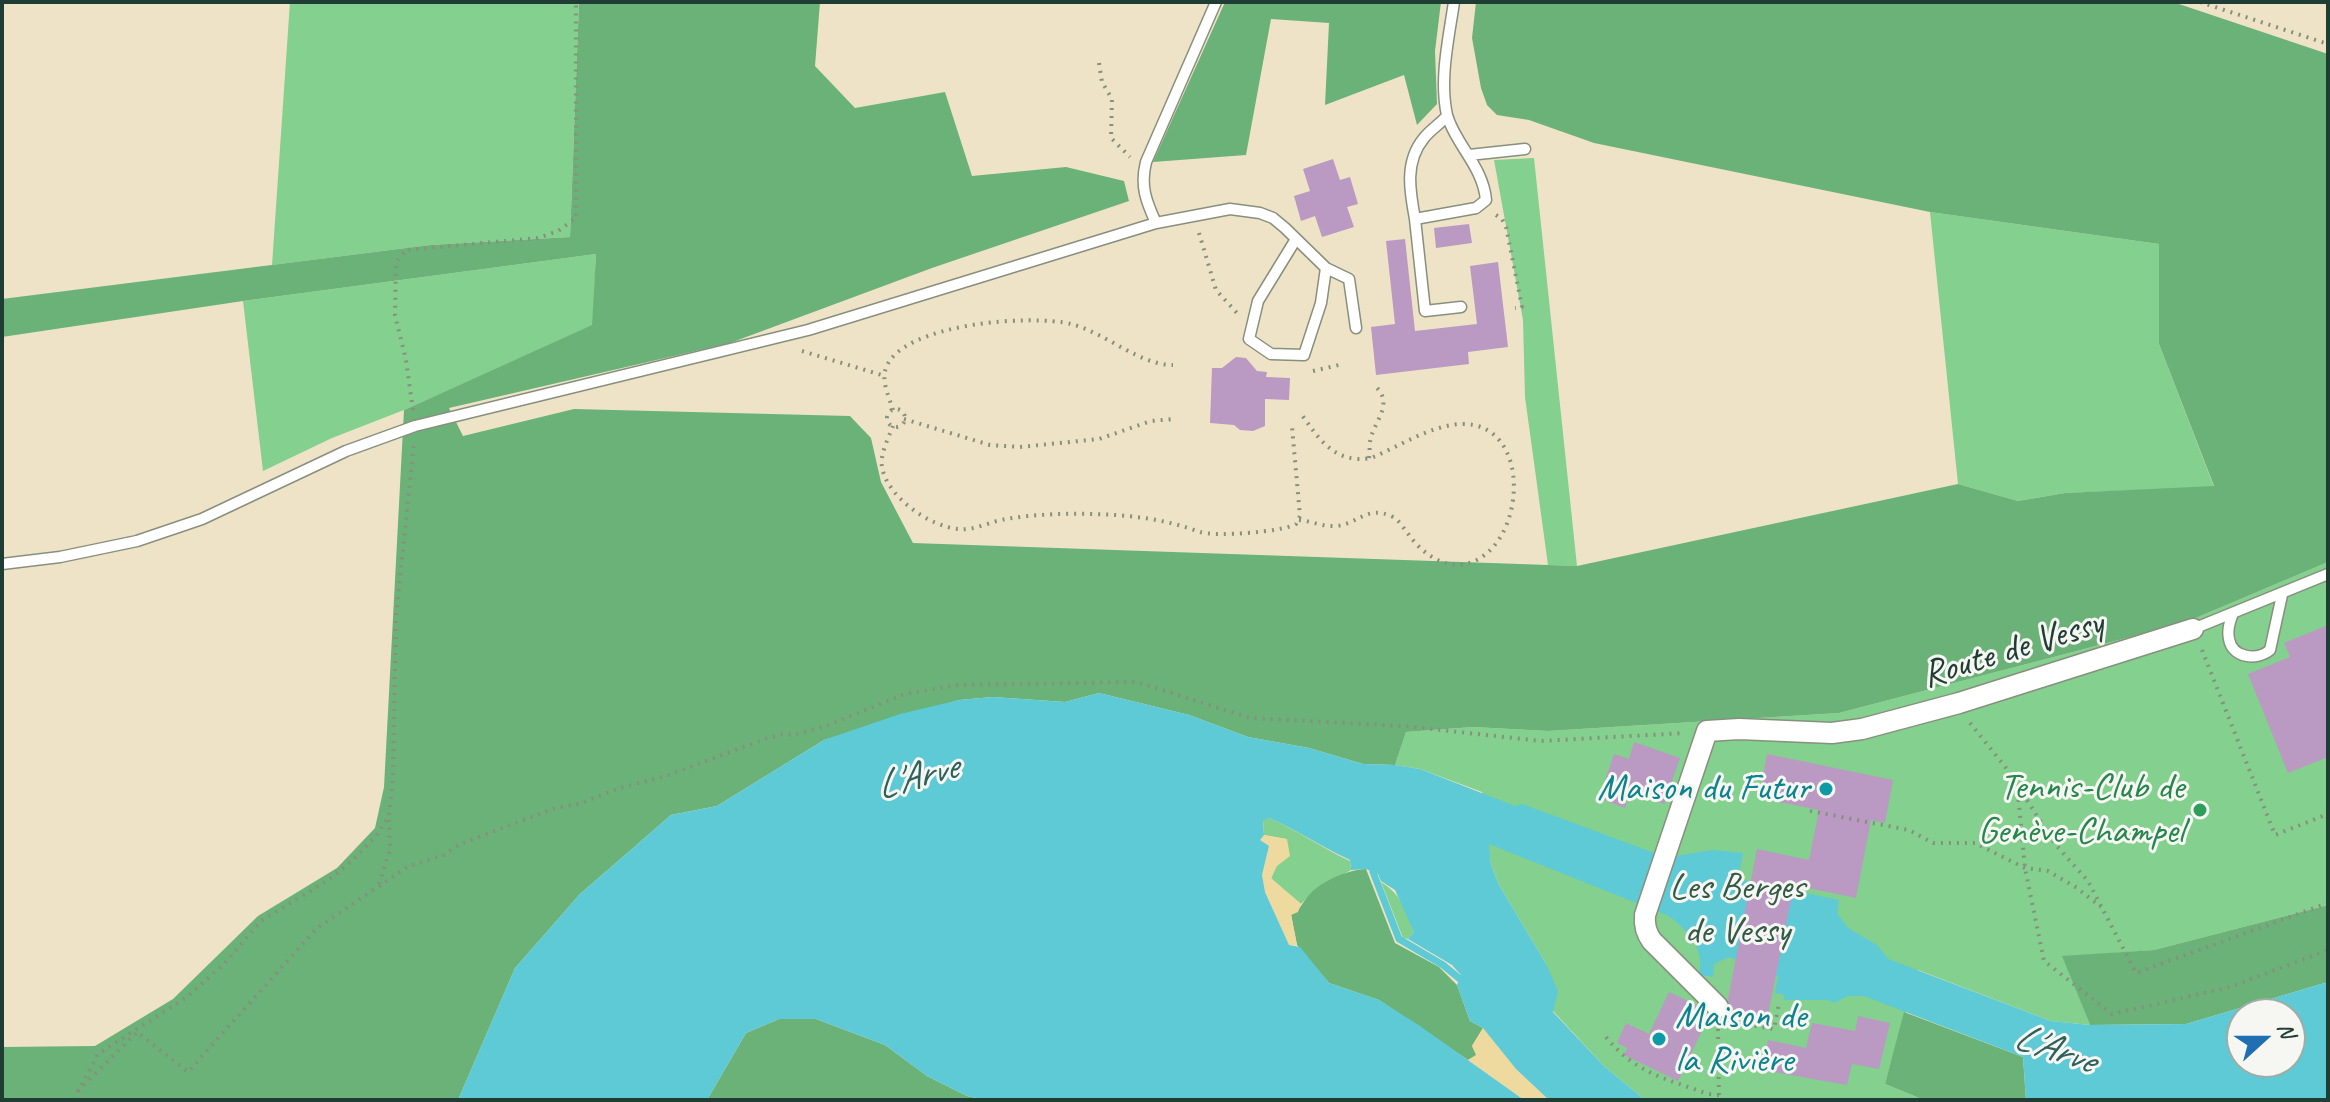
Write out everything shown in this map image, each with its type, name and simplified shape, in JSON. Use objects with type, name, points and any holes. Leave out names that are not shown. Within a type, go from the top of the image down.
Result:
[{"type":"street","name":"Route de Vessy","points":[[1707,731],[1847,732],[1959,703],[2193,629]]},
{"type":"street","points":[[1707,731],[1645,924],[1649,937],[1718,1007]]},
{"type":"lane","points":[[1156,223],[1144,193],[1144,168],[1216,2]]},
{"type":"lane","points":[[1415,219],[1481,207],[1486,200],[1469,155],[1447,116],[1446,65],[1454,2]]},
{"type":"lane","points":[[1447,116],[1422,140],[1409,181],[1425,311],[1461,307]]},
{"type":"lane","points":[[1469,155],[1525,149]]},
{"type":"lane","points":[[2,564],[60,557],[137,541],[202,519],[346,451],[415,426],[764,341],[1005,271],[1156,223],[1195,215],[1230,209],[1273,218],[1326,268],[1349,279],[1356,328]]},
{"type":"lane","points":[[1296,239],[1258,301],[1249,339],[1271,354],[1304,355],[1321,303],[1326,268]]},
{"type":"lane","name":"Route de Vessy","points":[[2193,629],[2328,574]]},
{"type":"lane","points":[[2233,613],[2228,629],[2229,643],[2236,653],[2249,657],[2264,655],[2270,650],[2282,595]]},
{"type":"path","points":[[378,886],[390,850],[396,618],[415,426],[406,360],[395,315],[396,262],[406,250],[538,238],[558,231],[576,218],[576,2]]},
{"type":"path","points":[[2200,2],[2328,44]]},
{"type":"path","points":[[1099,63],[1100,76],[1113,103],[1111,138],[1144,168]]},
{"type":"path","points":[[1481,207],[1487,214],[1502,219],[1522,307],[1515,308]]},
{"type":"path","points":[[1195,215],[1216,290],[1236,312],[1253,322]]},
{"type":"path","points":[[1502,245],[1509,243]]},
{"type":"path","points":[[893,410],[885,376],[891,360],[919,339],[968,325],[1049,321],[1071,324],[1114,341],[1150,362],[1173,365]]},
{"type":"path","points":[[764,341],[885,376]]},
{"type":"path","points":[[1307,371],[1339,365]]},
{"type":"path","points":[[1369,458],[1371,437],[1383,406],[1381,392],[1376,387]]},
{"type":"path","points":[[893,410],[902,412],[904,419],[901,425],[893,426]]},
{"type":"path","points":[[893,410],[887,417],[893,426]]},
{"type":"path","points":[[1299,520],[1333,526],[1367,513],[1386,515],[1398,521],[1418,546],[1437,560],[1448,564],[1465,564],[1481,558],[1496,543],[1514,503],[1516,481],[1506,451],[1491,433],[1474,425],[1444,427],[1369,458],[1346,457],[1334,453],[1322,443],[1302,415]]},
{"type":"path","points":[[904,419],[990,445],[1020,447],[1099,439],[1151,421],[1173,419]]},
{"type":"path","points":[[893,426],[882,458],[882,470],[888,483],[919,515],[950,528],[965,529],[1005,519],[1060,514],[1142,517],[1205,533],[1268,531],[1295,526],[1299,520],[1292,427]]},
{"type":"path","points":[[2193,629],[2275,835],[2328,814]]},
{"type":"path","points":[[78,1091],[137,1032],[188,1072],[316,929],[407,867],[444,855],[458,845],[555,808],[579,804],[620,788],[666,776],[765,739],[826,726],[905,694],[958,685],[1137,682],[1250,718],[1404,726],[1541,741],[1707,731]]},
{"type":"path","points":[[1959,703],[1973,729],[2016,782],[2055,844],[2088,881],[2136,973],[2328,903]]},
{"type":"path","points":[[2016,782],[2025,868],[2044,961],[2112,1014],[2230,987],[2328,950]]},
{"type":"path","points":[[1810,811],[1905,829],[1933,843],[1975,843],[2025,868],[2048,871],[2103,908]]},
{"type":"path","points":[[77,1100],[78,1091],[98,1054],[187,997],[224,964],[261,921],[327,881],[352,861],[377,835],[389,816]]},
{"type":"path","points":[[1606,1037],[1622,1056],[1641,1070],[1719,1098],[1717,1019],[1774,1029],[1779,1003]]},
{"type":"green space","points":[[290,2],[579,2],[570,237],[430,245],[272,265]]},
{"type":"green space","points":[[579,2],[820,2],[815,66],[855,108],[945,92],[972,176],[1066,167],[1124,181],[1129,201],[932,268],[730,343],[449,408],[463,436],[574,409],[850,416],[871,438],[881,482],[913,543],[1577,566],[1958,484],[2018,501],[2065,493],[2214,486],[2159,344],[2159,244],[1930,212],[1594,143],[1529,120],[1497,115],[1487,105],[1481,88],[1472,38],[1476,2],[2173,2],[2328,54],[2328,562],[2184,623],[1839,713],[1548,731],[1473,727],[1406,732],[1395,765],[1363,764],[1309,748],[1248,737],[1189,715],[1099,693],[1065,702],[993,697],[959,700],[824,740],[717,806],[671,815],[580,894],[515,968],[458,1100],[2,1100],[2,1047],[95,1046],[173,999],[258,916],[337,868],[375,828],[384,787],[404,410],[592,325],[596,254],[2,337],[2,299],[430,245],[570,237]]},
{"type":"green space","points":[[1225,2],[1441,2],[1435,51],[1437,104],[1417,125],[1404,75],[1325,105],[1329,23],[1271,19],[1246,155],[1153,162]]},
{"type":"green space","points":[[1534,158],[1577,566],[1548,565],[1525,397],[1523,320],[1494,160]]},
{"type":"green space","points":[[1930,212],[2159,244],[2159,344],[2214,487],[2065,493],[2018,501],[1958,484]]},
{"type":"green space","points":[[596,254],[593,325],[263,471],[243,301]]},
{"type":"green space","name":"Les Berges de Vessy","points":[[2328,562],[2328,905],[2154,950],[2063,957],[2090,1025],[2051,1021],[1918,970],[1885,1084],[1924,1100],[1645,1100],[1604,1066],[1553,1011],[1545,962],[1499,885],[1491,865],[1482,792],[1420,769],[1395,765],[1406,732],[1473,727],[1548,731],[1839,713],[2184,623]]},
{"type":"green space","points":[[1269,818],[1350,861],[1351,870],[1311,893],[1301,904],[1271,879],[1286,839],[1264,835],[1263,820]]},
{"type":"green space","points":[[1366,869],[1395,943],[1439,967],[1457,985],[1470,1021],[1483,1028],[1472,1046],[1477,1055],[1468,1060],[1379,1000],[1329,983],[1297,945],[1291,914],[1327,881]]},
{"type":"green space","points":[[1381,882],[1398,897],[1405,910],[1414,932],[1408,939],[1403,938]]},
{"type":"green space","points":[[2328,905],[2328,982],[2274,998],[2226,998],[2226,1012],[2186,1024],[2090,1025],[2062,956],[2154,950]]},
{"type":"green space","points":[[1904,1012],[2023,1057],[2026,1100],[1924,1100],[1885,1084]]},
{"type":"green space","points":[[779,1019],[816,1019],[885,1045],[927,1076],[967,1096],[985,1100],[707,1100],[746,1033]]},
{"type":"sand","points":[[1264,835],[1287,839],[1290,856],[1277,866],[1271,878],[1301,904],[1298,912],[1291,915],[1297,945],[1289,945],[1265,892],[1262,875],[1269,847],[1260,840]]},
{"type":"sand","points":[[1483,1028],[1516,1069],[1549,1100],[1524,1100],[1468,1060],[1476,1055],[1472,1046]]},
{"type":"water","name":"L'Arve","points":[[1099,693],[1189,715],[1248,737],[1309,748],[1363,764],[1420,769],[1515,806],[1522,804],[1657,854],[1675,856],[1713,850],[1743,853],[1738,879],[1839,900],[1837,913],[1848,928],[1877,945],[1888,959],[2051,1021],[2090,1025],[2186,1024],[2226,1012],[2226,1078],[2306,1078],[2306,998],[2274,998],[2328,982],[2328,1100],[2026,1100],[2023,1057],[1864,996],[1848,996],[1834,1003],[1829,1000],[1783,1000],[1785,995],[1775,993],[1778,976],[1729,957],[1714,964],[1713,977],[1699,975],[1700,957],[1694,941],[1669,916],[1489,844],[1491,865],[1499,885],[1545,962],[1558,991],[1553,1012],[1604,1066],[1645,1100],[1549,1100],[1516,1069],[1483,1028],[1470,1021],[1457,985],[1461,975],[1452,965],[1408,939],[1414,932],[1395,890],[1381,881],[1378,874],[1366,869],[1351,870],[1350,860],[1269,818],[1263,821],[1264,835],[1260,840],[1269,846],[1262,875],[1265,892],[1289,945],[1300,947],[1329,983],[1379,1000],[1524,1100],[985,1100],[967,1096],[927,1076],[885,1045],[816,1019],[779,1019],[746,1033],[707,1100],[458,1100],[515,968],[580,894],[671,815],[717,806],[824,740],[900,714],[959,700],[993,697],[1065,702]]},
{"type":"building","points":[[1333,159],[1340,180],[1350,177],[1358,204],[1347,207],[1354,227],[1322,237],[1315,216],[1301,221],[1294,196],[1310,191],[1303,169]]},
{"type":"building","points":[[1469,224],[1472,243],[1436,248],[1434,228]]},
{"type":"building","points":[[1405,239],[1415,331],[1477,324],[1470,266],[1498,262],[1508,347],[1468,352],[1469,364],[1376,375],[1371,327],[1395,324],[1386,241]]},
{"type":"building","points":[[1236,357],[1246,358],[1257,371],[1267,372],[1266,377],[1290,378],[1289,400],[1265,399],[1265,426],[1253,431],[1240,430],[1234,425],[1210,423],[1212,368],[1222,368]]},
{"type":"building","points":[[2328,625],[2328,757],[2288,773],[2248,674],[2290,657],[2284,643]]},
{"type":"building","points":[[1634,742],[1680,758],[1664,804],[1630,791],[1625,808],[1599,798],[1614,754],[1629,759]]},
{"type":"building","points":[[1767,754],[1893,780],[1885,823],[1871,820],[1856,898],[1794,885],[1766,1025],[1726,1017],[1731,1010],[1728,999],[1757,849],[1809,860],[1819,810],[1759,798]]},
{"type":"building","name":"Maison de la Rivière","points":[[1669,992],[1699,1006],[1709,1016],[1678,1081],[1624,1055],[1627,1048],[1617,1043],[1626,1023],[1649,1034]]},
{"type":"building","points":[[1858,1016],[1890,1023],[1879,1069],[1852,1064],[1847,1085],[1762,1070],[1768,1040],[1806,1048],[1812,1023],[1855,1031]]},
{"type":"waterway","points":[[1373,872],[1399,939],[1460,979]]},
{"type":"place","name":"Maison du Futur","points":[[1826,789]]},
{"type":"place","name":"Tennis-Club de Genève-Champel","points":[[2200,810]]},
{"type":"place","name":"Maison de la Rivière","points":[[1659,1039]]}]
